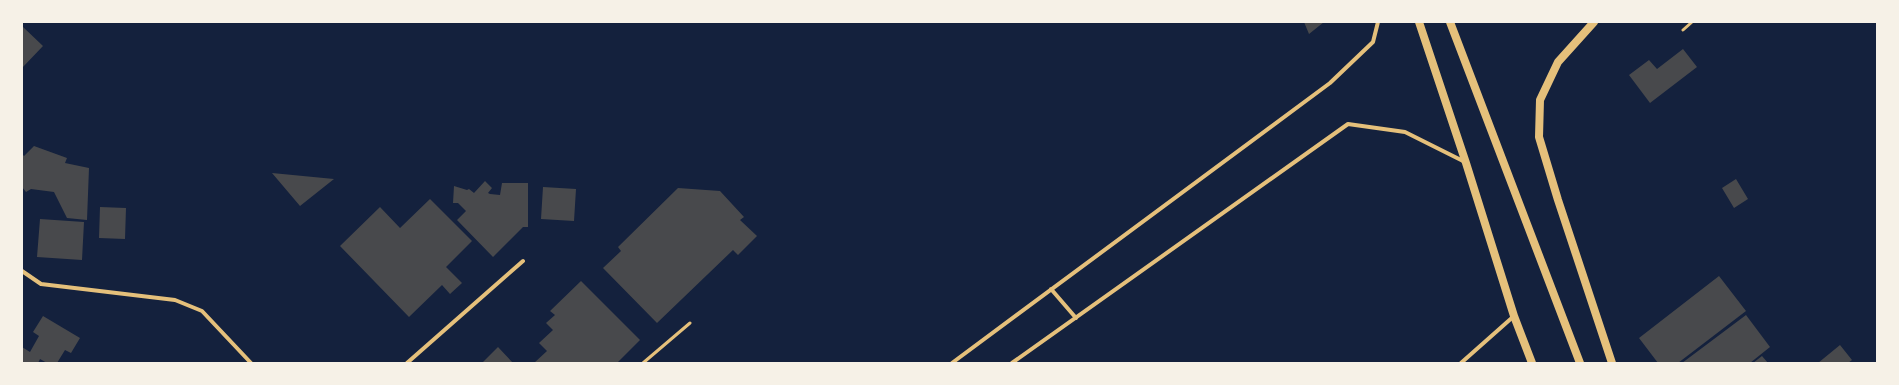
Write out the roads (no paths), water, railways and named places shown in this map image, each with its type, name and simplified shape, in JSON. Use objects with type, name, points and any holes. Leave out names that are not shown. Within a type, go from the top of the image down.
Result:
[{"type":"main road","points":[[1419,22],[1466,163],[1514,316],[1532,363]]},
{"type":"main road","points":[[1450,22],[1580,363]]},
{"type":"main road","points":[[1594,22],[1558,62],[1540,100],[1539,137],[1558,200],[1612,363]]},
{"type":"street","points":[[952,363],[1330,83],[1373,42],[1378,22]]},
{"type":"street","points":[[1012,363],[1348,124],[1405,132],[1466,163]]},
{"type":"street","points":[[407,363],[523,261]]},
{"type":"street","points":[[22,271],[41,284],[175,300],[202,312],[251,363]]},
{"type":"street","points":[[1051,289],[1076,318]]},
{"type":"street","points":[[1461,363],[1514,316]]},
{"type":"lane","points":[[1683,30],[1692,22]]},
{"type":"lane","points":[[643,363],[690,323]]}]
